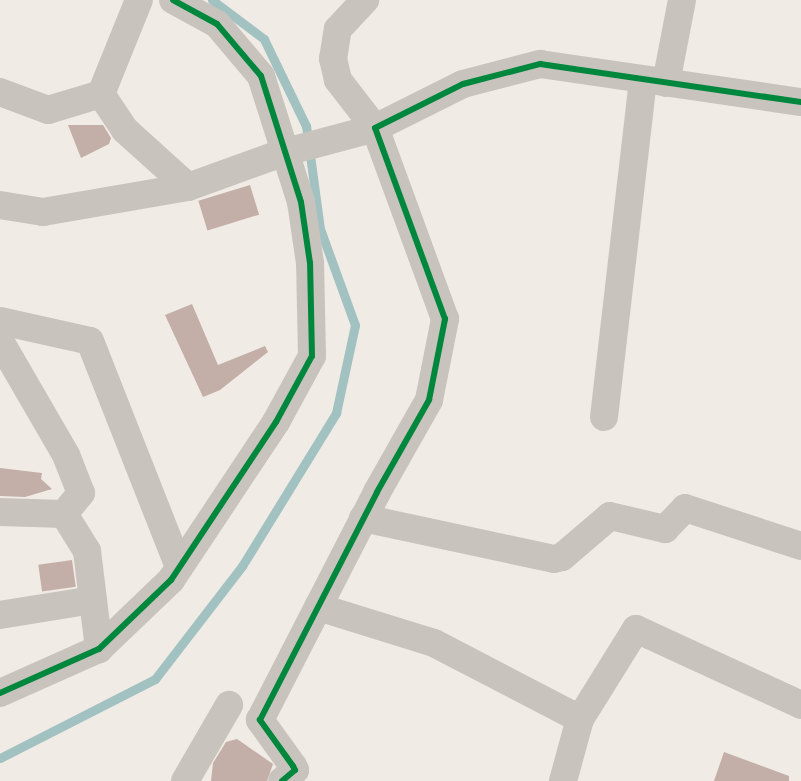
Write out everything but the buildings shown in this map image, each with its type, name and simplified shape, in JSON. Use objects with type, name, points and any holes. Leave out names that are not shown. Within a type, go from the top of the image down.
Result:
[{"type":"street","points":[[101,94],[139,0]]},
{"type":"street","points":[[0,693],[99,648],[179,567],[276,422],[312,356],[310,263],[300,202],[282,153],[261,76],[217,24],[173,0]]},
{"type":"street","points":[[282,781],[295,770],[260,720],[363,518],[429,400],[445,319],[375,128],[338,80],[333,59],[338,29],[365,0]]},
{"type":"street","points":[[604,417],[654,81],[682,0]]},
{"type":"street","points":[[0,205],[43,212],[188,187],[282,153],[375,128],[463,84],[540,64],[801,102]]},
{"type":"street","points":[[0,92],[48,110],[101,94]]},
{"type":"street","points":[[101,94],[125,130],[188,187]]},
{"type":"street","points":[[0,321],[90,341],[179,567]]},
{"type":"street","points":[[0,341],[66,455],[81,493],[64,514]]},
{"type":"street","points":[[363,518],[554,559],[562,557],[610,516],[665,529],[685,508],[801,546]]},
{"type":"street","points":[[0,512],[64,514]]},
{"type":"street","points":[[64,514],[87,551],[99,648]]},
{"type":"street","points":[[0,615],[93,600]]},
{"type":"street","points":[[318,607],[434,643],[580,719]]},
{"type":"street","points":[[563,781],[580,719],[636,630],[801,706]]},
{"type":"street","points":[[185,781],[229,705]]},
{"type":"waterway","points":[[0,758],[155,679],[242,566],[336,413],[355,325],[320,229],[306,126],[264,39],[212,0]]},
{"type":"cycle path","points":[[0,693],[99,649],[171,580],[276,422],[312,356],[310,263],[301,202],[261,76],[217,24],[173,0]]},
{"type":"cycle path","points":[[282,781],[295,770],[260,720],[377,492],[429,400],[445,319],[375,128],[463,84],[540,64],[801,102]]}]
